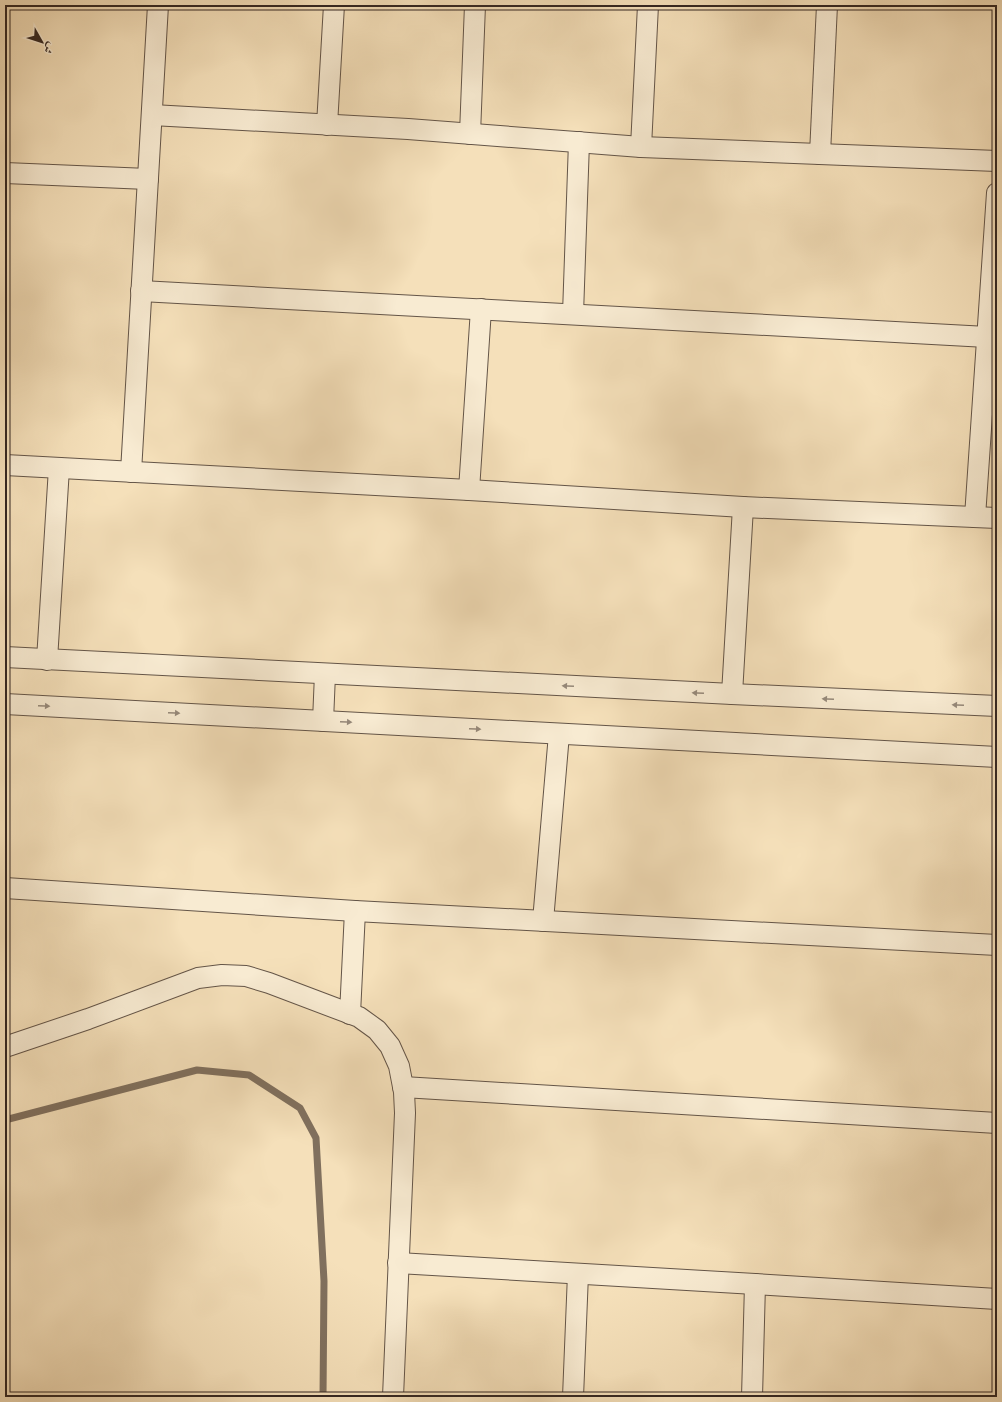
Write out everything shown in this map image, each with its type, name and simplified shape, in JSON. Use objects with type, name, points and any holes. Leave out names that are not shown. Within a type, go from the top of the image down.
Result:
[{"type":"street","points":[[131,472],[158,5]]},
{"type":"street","points":[[327,125],[334,5]]},
{"type":"street","points":[[470,134],[475,5]]},
{"type":"street","points":[[641,146],[648,5]]},
{"type":"street","points":[[820,154],[827,5]]},
{"type":"street","points":[[152,115],[641,146],[997,161]]},
{"type":"street","points":[[573,314],[578,142]]},
{"type":"street","points":[[5,173],[148,179]]},
{"type":"street","points":[[976,517],[997,193]]},
{"type":"street","points":[[141,291],[987,337]]},
{"type":"street","points":[[469,490],[481,309]]},
{"type":"street","points":[[5,465],[469,490],[744,507],[997,518]]},
{"type":"street","points":[[47,660],[59,468]]},
{"type":"street","points":[[732,694],[744,507]]},
{"type":"street","points":[[5,657],[997,706]]},
{"type":"street","points":[[323,721],[325,674]]},
{"type":"street","points":[[5,704],[997,757]]},
{"type":"street","points":[[544,921],[559,734]]},
{"type":"street","points":[[5,888],[355,911],[997,945]]},
{"type":"street","points":[[350,1014],[355,911]]},
{"type":"street","points":[[5,1047],[88,1019],[198,978],[222,975],[246,976],[258,980],[359,1017],[377,1030],[390,1046],[399,1066],[403,1087],[405,1113],[393,1397]]},
{"type":"street","points":[[403,1087],[997,1123]]},
{"type":"street","points":[[398,1264],[997,1299]]},
{"type":"street","points":[[573,1397],[578,1274]]},
{"type":"street","points":[[752,1397],[755,1284]]},
{"type":"waterway","points":[[5,1120],[197,1070],[249,1075],[300,1108],[316,1138],[324,1281],[323,1397]]}]
